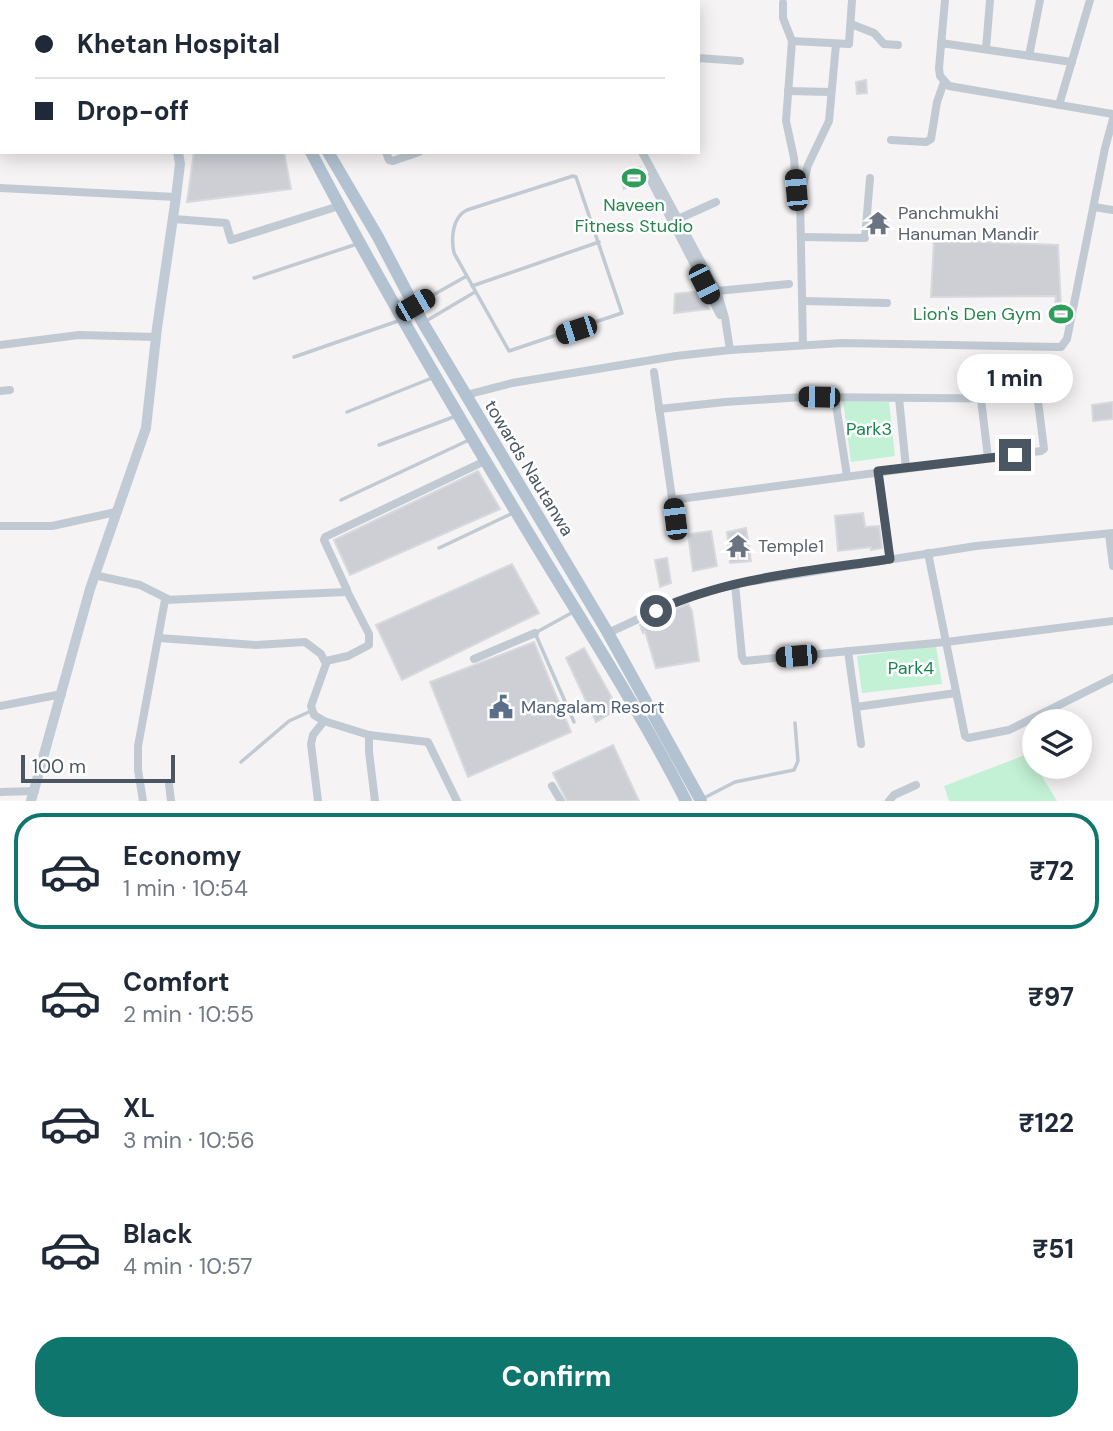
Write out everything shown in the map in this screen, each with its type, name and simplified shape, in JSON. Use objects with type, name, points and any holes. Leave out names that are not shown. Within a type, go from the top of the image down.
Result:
[{"type":"main road","points":[[312,154],[435,376],[638,712],[685,801]]},
{"type":"main road","name":"towards Nautanwa","points":[[329,154],[423,323],[608,633],[701,800]]},
{"type":"street","points":[[792,41],[836,44],[850,42],[852,0]]},
{"type":"street","points":[[891,140],[926,142],[931,139],[937,102],[944,82],[939,68],[945,0]]},
{"type":"street","points":[[986,49],[990,0]]},
{"type":"street","points":[[1029,56],[1040,0]]},
{"type":"street","points":[[1059,105],[1090,0]]},
{"type":"street","points":[[783,3],[783,15],[792,41],[786,121],[794,158],[796,190],[800,197]]},
{"type":"street","points":[[851,24],[874,33],[884,44],[898,45]]},
{"type":"street","points":[[941,43],[1072,62]]},
{"type":"street","points":[[803,345],[800,197],[808,165],[829,121],[836,44]]},
{"type":"street","points":[[700,58],[740,61]]},
{"type":"street","points":[[466,395],[512,383],[676,356],[730,350],[842,343],[1061,347],[1067,339],[1113,116],[954,87],[944,82]]},
{"type":"street","points":[[788,91],[831,92]]},
{"type":"street","points":[[0,792],[33,796],[94,575],[146,428],[156,337],[177,197],[178,154]]},
{"type":"street","points":[[387,154],[389,160],[393,161],[413,154]]},
{"type":"street","points":[[640,154],[717,291],[730,350]]},
{"type":"street","points":[[640,154],[726,327]]},
{"type":"street","points":[[801,237],[865,238],[870,178]]},
{"type":"street","points":[[0,188],[177,197]]},
{"type":"street","points":[[678,219],[716,201]]},
{"type":"street","points":[[174,219],[226,223],[231,240],[339,206]]},
{"type":"street","points":[[1094,207],[1113,210]]},
{"type":"street","points":[[717,291],[789,284]]},
{"type":"street","points":[[803,301],[887,303]]},
{"type":"street","points":[[0,345],[79,335],[156,337]]},
{"type":"street","points":[[654,372],[675,519]]},
{"type":"street","points":[[0,391],[10,390]]},
{"type":"street","points":[[835,398],[847,476]]},
{"type":"street","points":[[899,398],[906,468]]},
{"type":"street","points":[[659,409],[761,399],[1038,401],[1043,451],[673,500]]},
{"type":"street","points":[[981,399],[988,458]]},
{"type":"street","points":[[326,661],[348,656],[369,645],[369,634],[347,591],[325,537],[487,460]]},
{"type":"street","points":[[878,471],[890,559]]},
{"type":"street","points":[[0,526],[52,526],[116,513]]},
{"type":"street","points":[[608,633],[679,600],[735,584],[928,553],[1111,534],[1113,566]]},
{"type":"street","points":[[928,553],[965,736],[971,739],[1009,730],[1113,678]]},
{"type":"street","points":[[94,575],[140,585],[168,599],[347,591]]},
{"type":"street","points":[[735,584],[744,661],[946,642],[1113,621]]},
{"type":"street","points":[[143,801],[138,770],[138,746],[163,603],[168,599]]},
{"type":"street","points":[[474,659],[535,633]]},
{"type":"street","points":[[159,638],[256,645],[305,642],[326,661]]},
{"type":"street","points":[[848,652],[861,744]]},
{"type":"street","points":[[326,661],[311,711],[324,721],[369,735],[428,742],[457,801]]},
{"type":"street","points":[[856,707],[956,693]]},
{"type":"street","points":[[0,706],[62,694]]},
{"type":"street","points":[[318,801],[311,744],[313,735],[324,721]]},
{"type":"street","points":[[369,735],[375,801]]},
{"type":"street","points":[[169,784],[172,801]]},
{"type":"street","points":[[889,801],[894,795],[916,785]]},
{"type":"street","points":[[552,786],[561,801]]},
{"type":"lane","points":[[573,176],[576,177],[622,311],[620,315],[509,351],[466,276],[452,246],[459,215],[467,210],[573,176]]},
{"type":"lane","points":[[472,286],[598,242]]},
{"type":"lane","points":[[254,278],[359,243]]},
{"type":"lane","points":[[415,305],[466,276]]},
{"type":"lane","points":[[423,323],[475,292]]},
{"type":"lane","points":[[295,357],[403,320]]},
{"type":"lane","points":[[347,412],[435,376]]},
{"type":"lane","points":[[379,445],[458,415]]},
{"type":"lane","points":[[341,500],[473,438]]},
{"type":"lane","points":[[439,548],[515,512]]},
{"type":"lane","points":[[574,722],[535,633],[577,610]]},
{"type":"lane","points":[[241,762],[289,721],[311,711]]},
{"type":"lane","points":[[701,800],[735,782],[794,770],[799,761],[795,723]]},
{"type":"green space","name":"Park3","points":[[843,401],[889,402],[895,456],[851,462]]},
{"type":"green space","name":"Park4","points":[[936,646],[942,684],[862,693],[857,656]]},
{"type":"green space","points":[[1022,756],[1022,779],[1043,779],[1057,801],[949,801],[944,786]]},
{"type":"building","points":[[866,80],[867,93],[857,94],[856,82]]},
{"type":"building","points":[[194,154],[284,154],[291,189],[187,202]]},
{"type":"building","name":"Naveen Fitness Studio","points":[[640,167],[644,173],[643,179],[624,189],[620,178]]},
{"type":"building","name":"Panchmukhi Hanuman Mandir","points":[[873,218],[888,218],[885,231],[872,229]]},
{"type":"building","points":[[934,240],[1058,245],[1061,308],[1066,308],[1064,321],[1053,320],[1056,296],[931,297]]},
{"type":"building","points":[[700,291],[709,309],[674,313],[675,294]]},
{"type":"building","points":[[1113,402],[1113,419],[1093,421],[1092,405]]},
{"type":"building","points":[[478,471],[500,509],[350,575],[334,540]]},
{"type":"building","points":[[863,513],[865,527],[879,526],[882,548],[838,551],[835,516]]},
{"type":"building","name":"Temple1","points":[[746,528],[751,561],[730,563],[727,532]]},
{"type":"building","points":[[711,531],[717,566],[693,571],[688,534]]},
{"type":"building","points":[[667,558],[671,583],[660,587],[655,560]]},
{"type":"building","points":[[512,564],[539,613],[402,680],[376,625]]},
{"type":"building","points":[[688,604],[692,611],[699,661],[656,668],[645,631],[643,633],[640,625]]},
{"type":"building","name":"Mangalam Resort","points":[[534,642],[571,732],[468,777],[430,682]]},
{"type":"building","points":[[584,648],[618,709],[596,722],[566,658]]},
{"type":"building","points":[[613,745],[639,801],[567,801],[553,773]]},
{"type":"place","name":"Naveen Fitness Studio","points":[[634,178]]},
{"type":"place","name":"Panchmukhi Hanuman Mandir","points":[[878,223]]},
{"type":"place","name":"Lion's Den Gym","points":[[1061,314]]},
{"type":"place","name":"Temple1","points":[[738,546]]},
{"type":"place","name":"Mangalam Resort","points":[[501,707]]},
{"type":"route","points":[[656,611],[702,592],[735,584],[890,559],[878,471],[1015,455]]}]
